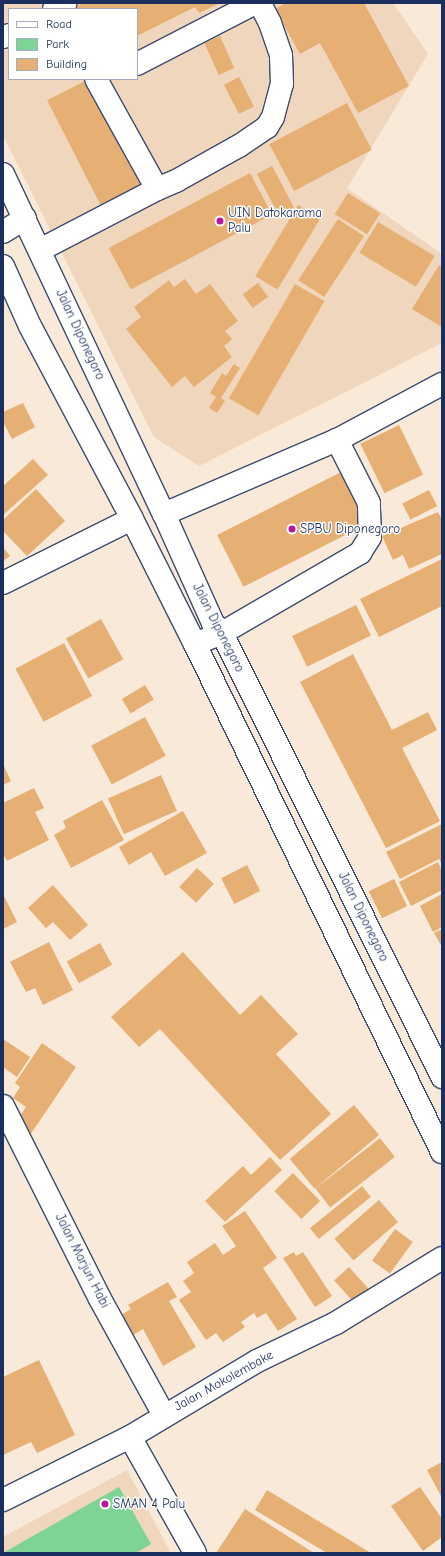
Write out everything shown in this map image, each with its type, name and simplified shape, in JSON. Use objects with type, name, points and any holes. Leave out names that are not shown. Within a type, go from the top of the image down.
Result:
[{"type":"main road","points":[[56,8],[66,3]]},
{"type":"main road","points":[[138,63],[255,3]]},
{"type":"main road","points":[[40,250],[156,189],[176,181],[239,146],[267,127],[278,103],[282,84],[281,55],[270,23],[260,3]]},
{"type":"main road","points":[[100,80],[156,189]]},
{"type":"main road","name":"Jalan Diponegoro","points":[[3,174],[164,514],[213,623],[222,633],[442,1077]]},
{"type":"main road","points":[[3,232],[25,218]]},
{"type":"main road","points":[[3,266],[30,326],[132,520],[194,644],[442,1152]]},
{"type":"main road","points":[[164,514],[336,440],[442,384]]},
{"type":"main road","points":[[194,644],[222,633],[360,553],[370,537],[369,503],[336,440]]},
{"type":"main road","points":[[3,582],[132,520]]},
{"type":"main road","name":"Jalan Marjun Habi","points":[[3,1106],[99,1297],[164,1415]]},
{"type":"main road","name":"Jalan Mokolembake","points":[[3,1500],[130,1437],[164,1415],[257,1361],[336,1323],[442,1258]]},
{"type":"main road","points":[[130,1437],[195,1553]]},
{"type":"shaded area","name":"UIN Datokarama Palu","points":[[3,3],[393,3],[428,54],[347,188],[442,254],[442,343],[199,466],[154,437],[3,135]]},
{"type":"shaded area","name":"SMAN 4 Palu","points":[[127,1470],[171,1553],[3,1553],[3,1537]]},
{"type":"green space","name":"SMAN 4 Palu","points":[[119,1487],[151,1544],[136,1553],[3,1553]]},
{"type":"building","points":[[83,3],[220,3],[199,13],[195,7],[138,36],[138,8],[73,8]]},
{"type":"building","points":[[286,3],[364,3],[409,86],[358,113],[320,43],[300,54],[275,9]]},
{"type":"building","points":[[220,36],[234,68],[219,75],[204,43]]},
{"type":"building","points":[[239,77],[254,106],[239,114],[224,85]]},
{"type":"building","points":[[87,80],[90,80],[145,189],[103,211],[47,100]]},
{"type":"building","points":[[347,103],[372,150],[294,191],[269,144]]},
{"type":"building","points":[[272,166],[294,207],[279,215],[257,174]]},
{"type":"building","points":[[250,173],[272,214],[131,290],[109,248]]},
{"type":"building","points":[[348,193],[380,213],[367,234],[335,214]]},
{"type":"building","points":[[298,205],[320,218],[278,290],[255,276]]},
{"type":"building","points":[[338,219],[364,236],[324,297],[298,280]]},
{"type":"building","points":[[378,222],[435,256],[416,287],[359,253]]},
{"type":"building","points":[[439,265],[442,267],[442,327],[412,309]]},
{"type":"building","points":[[185,279],[196,294],[210,284],[238,321],[225,331],[232,339],[224,346],[232,357],[194,387],[185,376],[172,387],[126,329],[141,317],[134,307],[169,280],[174,287]]},
{"type":"building","points":[[258,283],[268,297],[253,308],[243,294]]},
{"type":"building","points":[[295,284],[324,301],[258,415],[229,398]]},
{"type":"building","points":[[234,364],[240,368],[221,398],[225,401],[217,413],[209,408],[216,397],[210,393],[222,373],[226,376]]},
{"type":"building","points":[[23,403],[35,427],[12,439],[3,422],[3,412]]},
{"type":"building","points":[[399,425],[423,474],[384,493],[360,444]]},
{"type":"building","points":[[33,459],[48,475],[3,515],[3,486]]},
{"type":"building","name":"SPBU Diponegoro","points":[[341,472],[367,524],[243,587],[217,535]]},
{"type":"building","points":[[36,489],[65,521],[27,556],[3,531],[3,520]]},
{"type":"building","points":[[429,490],[437,506],[410,520],[402,504]]},
{"type":"building","points":[[438,512],[442,520],[442,554],[409,569],[403,555],[393,560],[382,536]]},
{"type":"building","points":[[3,547],[10,556],[3,561]]},
{"type":"building","points":[[442,559],[442,606],[379,637],[360,599]]},
{"type":"building","points":[[356,605],[371,636],[307,667],[292,636]]},
{"type":"building","points":[[101,619],[123,659],[88,679],[66,638]]},
{"type":"building","points":[[64,643],[92,696],[44,722],[15,669]]},
{"type":"building","points":[[353,654],[392,730],[428,712],[437,730],[402,748],[440,821],[386,848],[300,682]]},
{"type":"building","points":[[145,685],[154,700],[131,713],[122,699]]},
{"type":"building","points":[[145,717],[166,756],[112,784],[91,746]]},
{"type":"building","points":[[3,764],[11,781],[3,785]]},
{"type":"building","points":[[161,775],[177,811],[124,834],[108,799]]},
{"type":"building","points":[[34,788],[44,808],[35,812],[49,840],[7,861],[3,854],[3,803]]},
{"type":"building","points":[[102,800],[124,840],[71,868],[54,835],[66,828],[63,821]]},
{"type":"building","points":[[183,811],[207,853],[165,876],[151,852],[129,865],[119,847]]},
{"type":"building","points":[[442,824],[442,865],[439,859],[400,879],[386,852]]},
{"type":"building","points":[[438,862],[442,871],[442,890],[411,906],[399,882]]},
{"type":"building","points":[[247,865],[260,891],[234,904],[221,878]]},
{"type":"building","points":[[197,868],[214,884],[196,903],[179,887]]},
{"type":"building","points":[[394,879],[407,906],[382,918],[369,891]]},
{"type":"building","points":[[53,885],[88,925],[70,940],[53,922],[46,928],[28,908]]},
{"type":"building","points":[[3,894],[17,922],[3,929]]},
{"type":"building","points":[[442,894],[442,927],[433,932],[420,906]]},
{"type":"building","points":[[442,929],[442,947],[434,933]]},
{"type":"building","points":[[49,942],[73,990],[43,1005],[35,988],[26,992],[10,962]]},
{"type":"building","points":[[100,943],[112,965],[79,983],[67,961]]},
{"type":"building","points":[[183,952],[240,1015],[261,995],[298,1034],[276,1054],[331,1114],[280,1160],[160,1029],[139,1047],[111,1017]]},
{"type":"building","points":[[3,1039],[30,1057],[17,1077],[3,1067]]},
{"type":"building","points":[[42,1043],[76,1067],[22,1147],[15,1123],[26,1107],[13,1098],[20,1087],[15,1083]]},
{"type":"building","points":[[354,1105],[379,1135],[315,1189],[290,1159]]},
{"type":"building","points":[[380,1138],[395,1157],[330,1207],[315,1188]]},
{"type":"building","points":[[270,1157],[282,1170],[225,1222],[205,1201],[243,1166],[251,1175]]},
{"type":"building","points":[[293,1173],[320,1201],[301,1219],[274,1191]]},
{"type":"building","points":[[362,1186],[371,1197],[319,1239],[310,1228]]},
{"type":"building","points":[[379,1200],[398,1222],[353,1261],[334,1239]]},
{"type":"building","points":[[245,1211],[277,1258],[263,1268],[297,1319],[278,1331],[266,1313],[257,1318],[254,1313],[241,1322],[245,1327],[223,1342],[216,1333],[206,1340],[179,1300],[191,1292],[183,1281],[194,1273],[187,1262],[215,1243],[223,1255],[236,1246],[222,1226]]},
{"type":"building","points":[[395,1229],[413,1242],[390,1273],[372,1261]]},
{"type":"building","points":[[294,1252],[296,1256],[303,1252],[332,1296],[315,1307],[283,1258]]},
{"type":"building","points":[[349,1267],[370,1290],[355,1303],[334,1280]]},
{"type":"building","points":[[168,1282],[177,1297],[169,1301],[196,1347],[163,1366],[143,1329],[133,1335],[121,1315],[131,1309],[128,1305]]},
{"type":"building","points":[[39,1360],[75,1435],[37,1453],[31,1442],[3,1455],[3,1377]]},
{"type":"building","points":[[442,1462],[442,1498],[427,1470]]},
{"type":"building","points":[[420,1487],[442,1519],[442,1537],[423,1551],[391,1506]]},
{"type":"building","points":[[267,1490],[371,1553],[327,1553],[255,1510]]},
{"type":"building","points":[[245,1509],[314,1553],[216,1553]]},
{"type":"place","name":"UIN Datokarama Palu","points":[[220,221]]},
{"type":"place","name":"SPBU Diponegoro","points":[[292,529]]},
{"type":"place","name":"SMAN 4 Palu","points":[[105,1504]]}]
